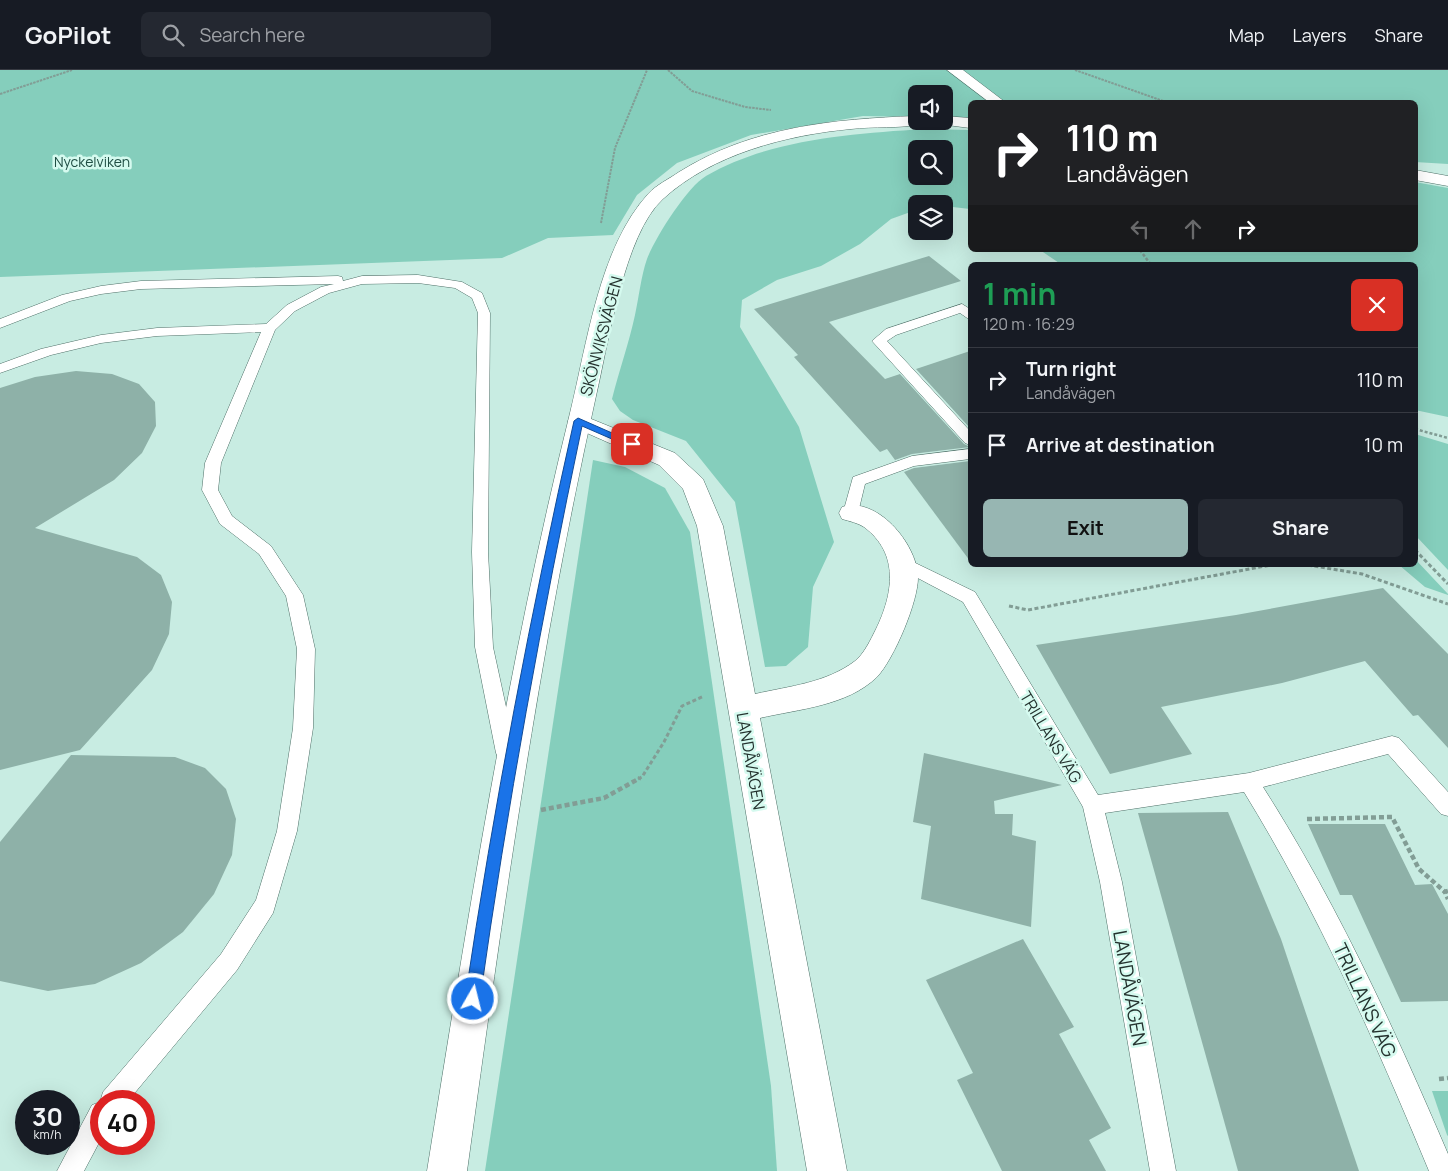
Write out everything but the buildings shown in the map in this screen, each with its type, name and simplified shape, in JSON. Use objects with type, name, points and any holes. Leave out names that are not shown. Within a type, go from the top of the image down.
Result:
[{"type":"street","points":[[954,70],[995,100]]},
{"type":"street","name":"SKÖNVIKSVÄGEN","points":[[447,1171],[486,905],[544,580],[578,421],[612,289],[628,239],[653,198],[699,165],[762,140],[828,126],[860,122],[908,121]]},
{"type":"street","points":[[953,122],[968,123]]},
{"type":"street","points":[[1418,176],[1448,181]]},
{"type":"street","name":"LANDÅVÄGEN","points":[[578,421],[667,459],[694,485],[710,526],[827,1171]]},
{"type":"street","points":[[742,709],[835,688],[866,668],[883,642],[900,608],[905,575],[896,546],[872,520],[851,513]]},
{"type":"lane","points":[[0,324],[66,298],[101,290],[142,285],[418,279],[458,285],[478,296],[484,313],[480,552],[484,647],[510,772]]},
{"type":"lane","points":[[121,1090],[229,962],[265,905],[288,831],[303,728],[306,649],[294,595],[266,550],[226,520],[210,490],[213,463],[269,328],[292,308],[325,290],[362,280]]},
{"type":"lane","points":[[968,314],[962,308],[891,332],[879,341],[968,438]]},
{"type":"lane","points":[[0,369],[47,351],[109,338],[207,330],[269,328]]},
{"type":"lane","points":[[851,513],[858,481],[912,461],[968,454]]},
{"type":"lane","points":[[901,562],[969,597]]},
{"type":"lane","name":"TRILLANS VÄG","points":[[969,597],[1093,805]]},
{"type":"lane","points":[[1093,805],[1249,782],[1392,744],[1448,807]]},
{"type":"lane","name":"TRILLANS VÄG","points":[[1249,782],[1286,838],[1404,1082],[1442,1171]]},
{"type":"lane","name":"LANDÅVÄGEN","points":[[1093,805],[1111,882],[1163,1171]]},
{"type":"lane","points":[[70,1171],[90,1134]]},
{"type":"path","points":[[0,94],[72,70]]},
{"type":"path","points":[[628,239],[600,232],[604,197],[614,148],[647,70]]},
{"type":"path","points":[[668,70],[692,91],[745,107],[805,114],[828,126]]},
{"type":"path","points":[[1075,70],[1160,100]]},
{"type":"path","points":[[1418,430],[1448,438]]},
{"type":"path","points":[[1418,553],[1448,584]]},
{"type":"path","points":[[969,597],[1028,610],[1260,567]]},
{"type":"path","points":[[1332,567],[1399,585],[1448,604]]},
{"type":"path","points":[[501,822],[539,810],[604,798],[642,777],[664,742],[682,706],[713,692],[742,709]]},
{"type":"path","points":[[1274,820],[1392,817],[1419,868],[1446,891],[1448,898]]},
{"type":"green space","name":"Nyckelviken","points":[[0,70],[1448,70],[1448,164],[1418,162],[1418,100],[968,100],[968,119],[953,118],[953,85],[908,85],[908,117],[863,116],[751,135],[677,163],[637,195],[613,235],[548,238],[502,258],[0,277]]},
{"type":"green space","points":[[910,130],[968,130],[968,209],[953,207],[953,195],[908,195],[908,213],[891,219],[860,244],[821,266],[777,280],[742,300],[740,327],[799,427],[834,542],[813,587],[808,647],[786,666],[765,667],[735,502],[686,441],[633,420],[620,411],[612,399],[633,326],[647,259],[657,239],[681,202],[698,182],[731,164],[757,154],[811,140]]},
{"type":"green space","points":[[1418,183],[1448,188],[1448,417],[1418,411],[1418,262],[1058,262],[1043,252],[1418,252]]},
{"type":"green space","points":[[1418,435],[1448,444],[1448,570],[1418,538]]},
{"type":"green space","points":[[593,460],[625,467],[665,488],[690,532],[771,1086],[777,1171],[485,1171]]},
{"type":"green space","points":[[1418,562],[1448,595],[1425,587],[1401,567],[1418,567]]},
{"type":"green space","points":[[1432,1091],[1448,1091],[1448,1136],[1447,1135]]},
{"type":"route","points":[[473,999],[486,905],[544,580],[578,421],[632,444]]}]
